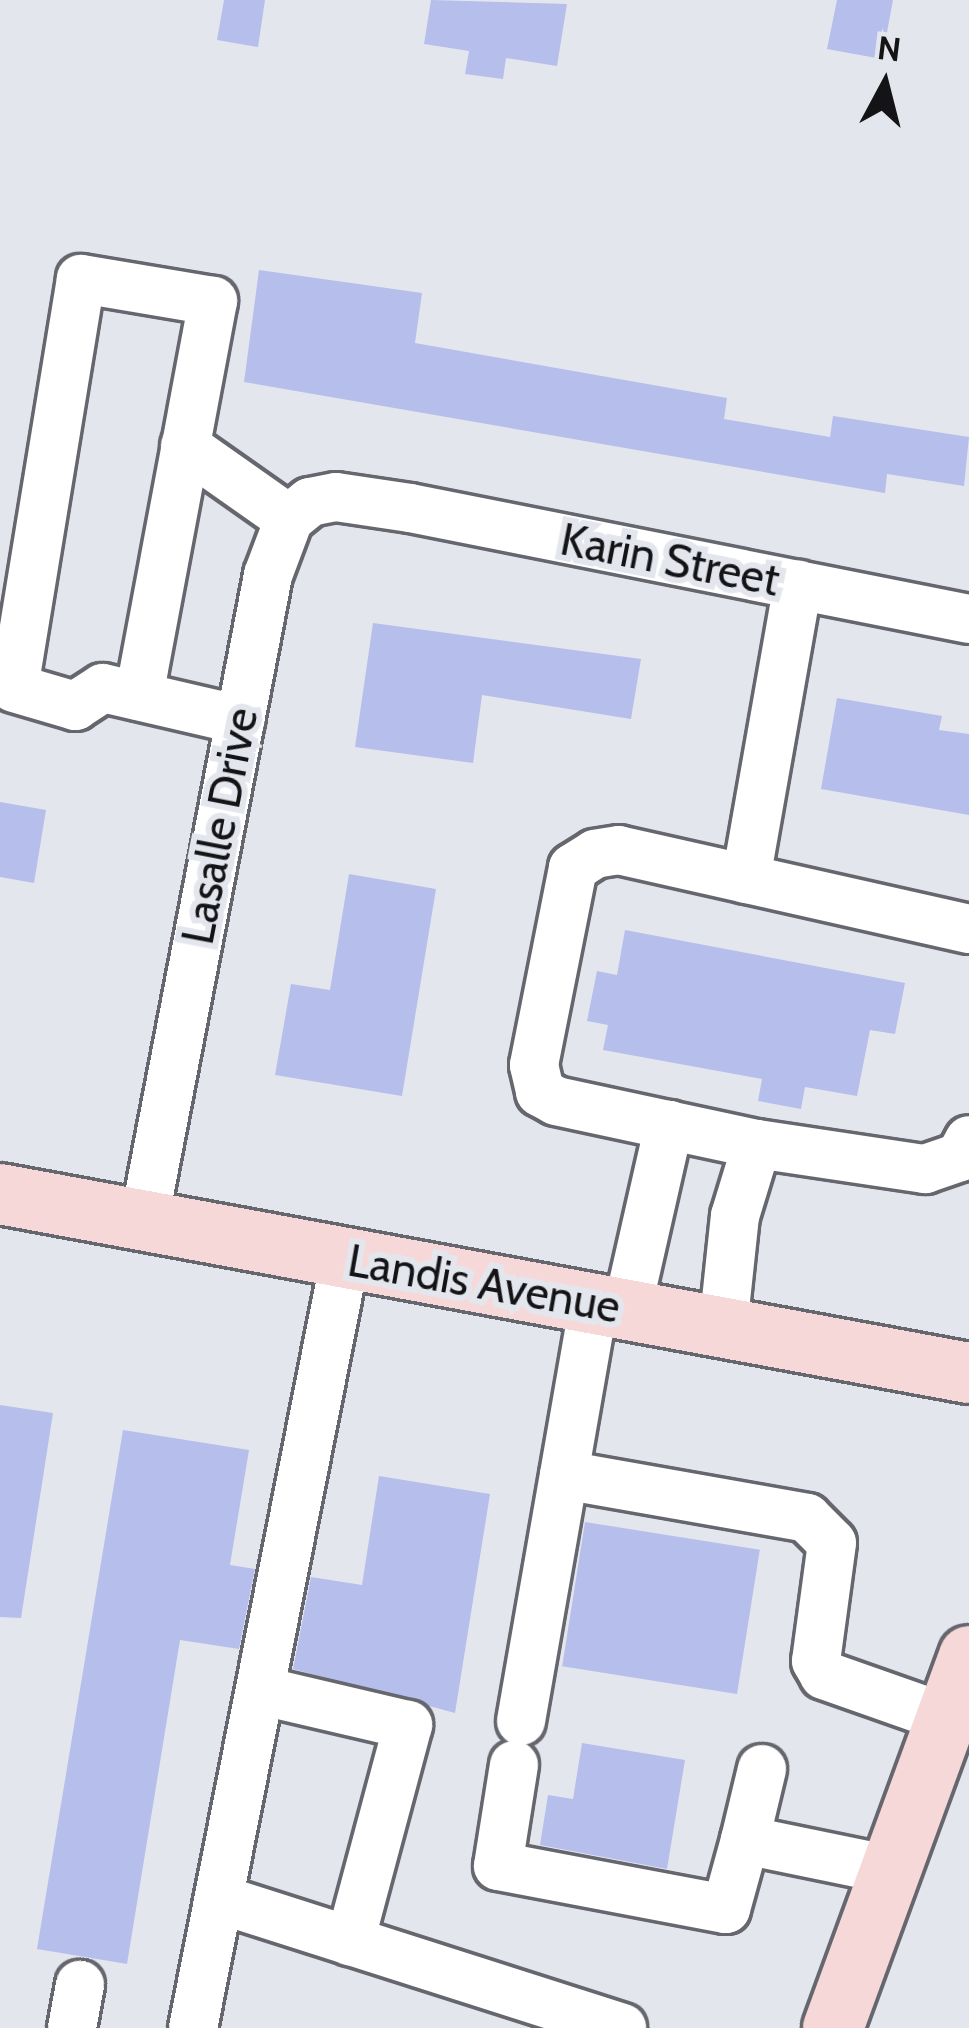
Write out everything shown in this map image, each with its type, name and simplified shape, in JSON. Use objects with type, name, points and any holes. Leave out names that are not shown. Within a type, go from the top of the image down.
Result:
[{"type":"main road","name":"Landis Avenue","points":[[0,1194],[969,1373]]},
{"type":"main road","points":[[833,2028],[969,1656]]},
{"type":"street","points":[[139,696],[213,301],[81,279],[14,688],[75,706],[104,688],[240,720]]},
{"type":"street","points":[[185,446],[289,519]]},
{"type":"street","name":"Karin Street","points":[[289,519],[323,500],[370,502],[969,619]]},
{"type":"street","name":"Lasalle Drive","points":[[144,1221],[268,575],[289,519]]},
{"type":"street","points":[[746,879],[798,585]]},
{"type":"street","points":[[969,929],[619,850],[573,868],[534,1065],[540,1092],[757,1144],[925,1169],[961,1157],[969,1140]]},
{"type":"street","points":[[669,1125],[564,1475],[498,1866],[726,1909],[762,1769]]},
{"type":"street","points":[[723,1328],[735,1216],[757,1144]]},
{"type":"street","points":[[194,2028],[345,1258]]},
{"type":"street","points":[[564,1475],[807,1518],[832,1544],[816,1661],[824,1675],[946,1718]]},
{"type":"street","points":[[262,1691],[408,1724],[350,1941]]},
{"type":"street","points":[[745,1840],[891,1870]]},
{"type":"street","points":[[222,1900],[622,2028]]},
{"type":"building","points":[[224,0],[265,0],[258,47],[217,40]]},
{"type":"building","points":[[431,0],[567,4],[557,66],[506,58],[503,79],[465,74],[469,51],[424,44]]},
{"type":"building","points":[[837,0],[893,0],[882,59],[827,49]]},
{"type":"building","points":[[259,270],[422,293],[415,343],[727,398],[724,419],[830,437],[833,416],[969,437],[964,486],[887,474],[885,493],[244,382]]},
{"type":"building","points":[[373,623],[641,659],[631,719],[482,695],[473,763],[355,747]]},
{"type":"building","points":[[837,698],[942,716],[939,730],[969,734],[969,815],[821,789]]},
{"type":"building","points":[[0,802],[46,810],[34,883],[0,877]]},
{"type":"building","points":[[349,874],[436,889],[402,1096],[275,1075],[291,984],[330,990]]},
{"type":"building","points":[[625,930],[905,983],[895,1034],[870,1030],[857,1096],[805,1087],[801,1109],[758,1101],[762,1079],[603,1050],[608,1025],[587,1021],[597,971],[617,975]]},
{"type":"building","points":[[0,1405],[53,1413],[21,1618],[0,1617]]},
{"type":"building","points":[[123,1430],[249,1450],[230,1565],[255,1569],[239,1649],[180,1640],[127,1964],[37,1949]]},
{"type":"building","points":[[379,1476],[490,1494],[455,1713],[293,1669],[311,1577],[362,1585]]},
{"type":"building","points":[[585,1522],[760,1550],[737,1694],[562,1666]]},
{"type":"building","points":[[582,1743],[685,1760],[667,1869],[540,1845],[548,1795],[573,1799]]}]
